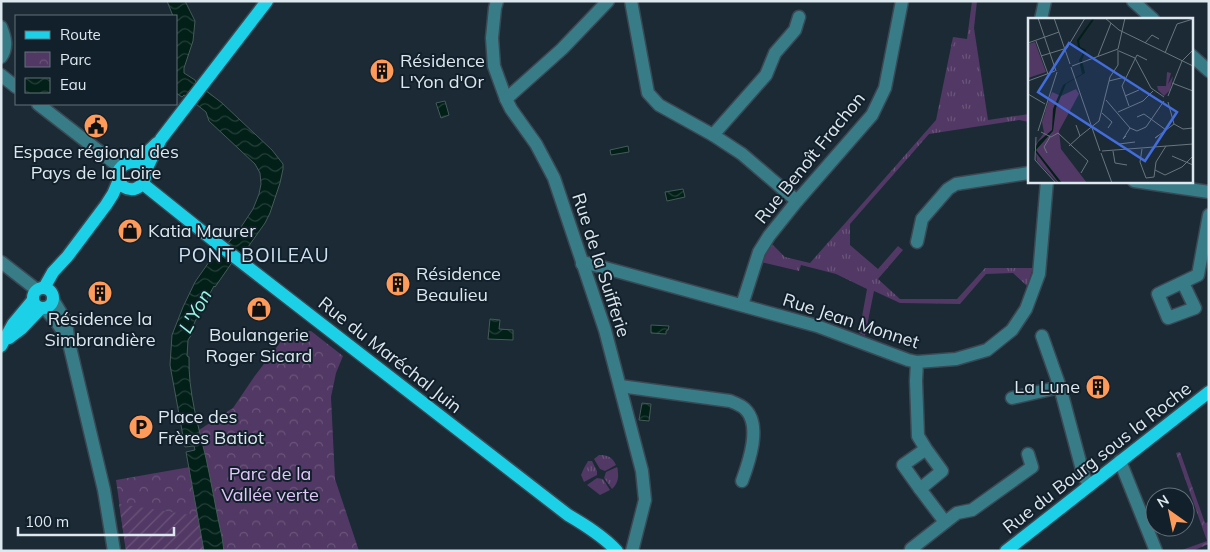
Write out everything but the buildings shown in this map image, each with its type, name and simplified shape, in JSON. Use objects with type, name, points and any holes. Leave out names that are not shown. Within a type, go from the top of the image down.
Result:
[{"type":"main road","points":[[140,182],[123,186],[119,180],[118,173],[127,164],[141,158],[161,139],[267,1]]},
{"type":"main road","points":[[91,226],[140,182],[161,139]]},
{"type":"main road","points":[[127,164],[140,165],[140,182]]},
{"type":"main road","points":[[2,345],[13,324],[43,298],[62,274],[67,257],[113,194],[119,180]]},
{"type":"main road","name":"Rue du Maréchal Juin","points":[[140,182],[568,515],[610,543],[617,551]]},
{"type":"main road","name":"Rue du Bourg sous la Roche","points":[[1006,551],[1209,392]]},
{"type":"street","name":"Rue de la Suifferie","points":[[497,1],[492,38],[494,66],[506,99],[536,144],[554,178],[605,330],[642,471],[645,500],[632,551]]},
{"type":"street","points":[[506,99],[562,49],[608,1]]},
{"type":"street","points":[[631,1],[648,92],[659,105],[713,135],[742,154],[797,201]]},
{"type":"street","name":"Rue Benoît Frachon","points":[[742,305],[759,252],[769,236],[872,115],[886,88],[902,1]]},
{"type":"street","points":[[1041,18],[1045,1]]},
{"type":"street","points":[[1133,1],[1152,18]]},
{"type":"street","points":[[713,135],[766,75],[775,53],[795,30],[799,17]]},
{"type":"street","points":[[1,27],[5,47],[4,54],[1,57]]},
{"type":"street","points":[[1192,56],[1209,71]]},
{"type":"street","points":[[1,75],[15,86]]},
{"type":"street","points":[[39,105],[113,162],[127,164]]},
{"type":"street","points":[[917,242],[922,219],[948,189],[956,184],[1028,173]]},
{"type":"street","name":"Rue Jean Monnet","points":[[582,264],[587,263],[817,326],[908,360],[917,362],[956,359],[987,350],[1012,330],[1026,309],[1039,274],[1047,182]]},
{"type":"street","points":[[1141,182],[1209,192]]},
{"type":"street","points":[[1183,283],[1198,275],[1209,215]]},
{"type":"street","points":[[1,262],[43,298],[68,339],[102,482],[114,551]]},
{"type":"street","points":[[1042,336],[1060,387],[1084,477],[1090,485]]},
{"type":"street","points":[[917,362],[918,436],[942,471],[920,489]]},
{"type":"street","points":[[620,386],[730,401],[744,408],[752,420],[753,429],[750,460],[742,481]]},
{"type":"street","points":[[1012,398],[1060,387]]},
{"type":"street","points":[[926,449],[903,465],[945,522]]},
{"type":"street","points":[[910,549],[957,513],[972,510],[1032,467],[1028,454]]},
{"type":"street","points":[[1120,461],[1156,551]]},
{"type":"green space","points":[[972,1],[977,1],[974,28],[988,120],[1028,114],[1028,122],[1019,120],[929,134],[850,224],[850,245],[878,269],[898,246],[903,250],[878,279],[900,299],[957,299],[985,268],[1033,268],[1027,286],[1013,273],[986,274],[960,304],[900,303],[874,291],[865,336],[859,333],[867,289],[836,274],[801,265],[799,271],[761,262],[771,243],[785,257],[810,263],[936,120],[953,37],[967,39]]},
{"type":"green space","name":"Parc de la Vallée verte","points":[[311,331],[343,356],[336,373],[331,397],[335,479],[359,551],[126,551],[116,480],[207,464],[199,430],[233,408],[288,332]]},
{"type":"green space","points":[[1180,452],[1192,487],[1188,487],[1176,453]]},
{"type":"green space","points":[[599,455],[609,457],[616,465],[605,471],[600,469],[594,459]]},
{"type":"green space","points":[[588,461],[592,461],[597,475],[584,482],[581,475]]},
{"type":"green space","points":[[617,467],[618,479],[612,489],[604,478],[606,472]]},
{"type":"green space","points":[[597,478],[603,479],[610,490],[600,495],[587,485]]},
{"type":"green space","points":[[1195,495],[1205,523],[1209,522],[1209,544],[1192,551],[1179,551],[1207,541],[1195,507]]},
{"type":"green space","points":[[119,504],[197,515],[204,551],[126,551]]},
{"type":"water","name":"L'Yon","points":[[167,1],[185,1],[195,21],[193,41],[184,73],[222,103],[272,150],[283,164],[280,183],[265,223],[248,247],[231,264],[214,286],[199,313],[188,340],[187,356],[189,357],[192,395],[224,551],[204,551],[186,452],[195,450],[194,446],[185,447],[170,365],[172,335],[195,282],[216,252],[230,241],[253,209],[261,184],[260,173],[255,164],[209,121],[206,112],[186,96],[182,97],[178,94],[178,15],[173,15]]},
{"type":"water","points":[[445,101],[449,115],[441,118],[436,103]]},
{"type":"water","points":[[628,146],[629,152],[611,155],[610,150]]},
{"type":"water","points":[[683,189],[685,197],[667,201],[665,192]]},
{"type":"water","points":[[490,319],[500,320],[499,329],[513,330],[513,340],[488,339]]},
{"type":"water","points":[[651,325],[669,326],[666,334],[651,333]]},
{"type":"water","points":[[642,403],[651,404],[649,421],[639,420]]},
{"type":"place","name":"Résidence L'Yon d'Or","points":[[382,71]]},
{"type":"place","name":"Espace régional des Pays de la Loire","points":[[96,126]]},
{"type":"place","name":"Katia Maurer","points":[[130,231]]},
{"type":"place","name":"Résidence Beaulieu","points":[[398,284]]},
{"type":"place","name":"Résidence la Simbrandière","points":[[100,293]]},
{"type":"place","name":"Boulangerie Roger Sicard","points":[[259,309]]},
{"type":"place","name":"La Lune","points":[[1098,387]]},
{"type":"place","name":"Place des Frères Batiot","points":[[141,427]]},
{"type":"district","name":"PONT BOILEAU","points":[[254,255]]}]
